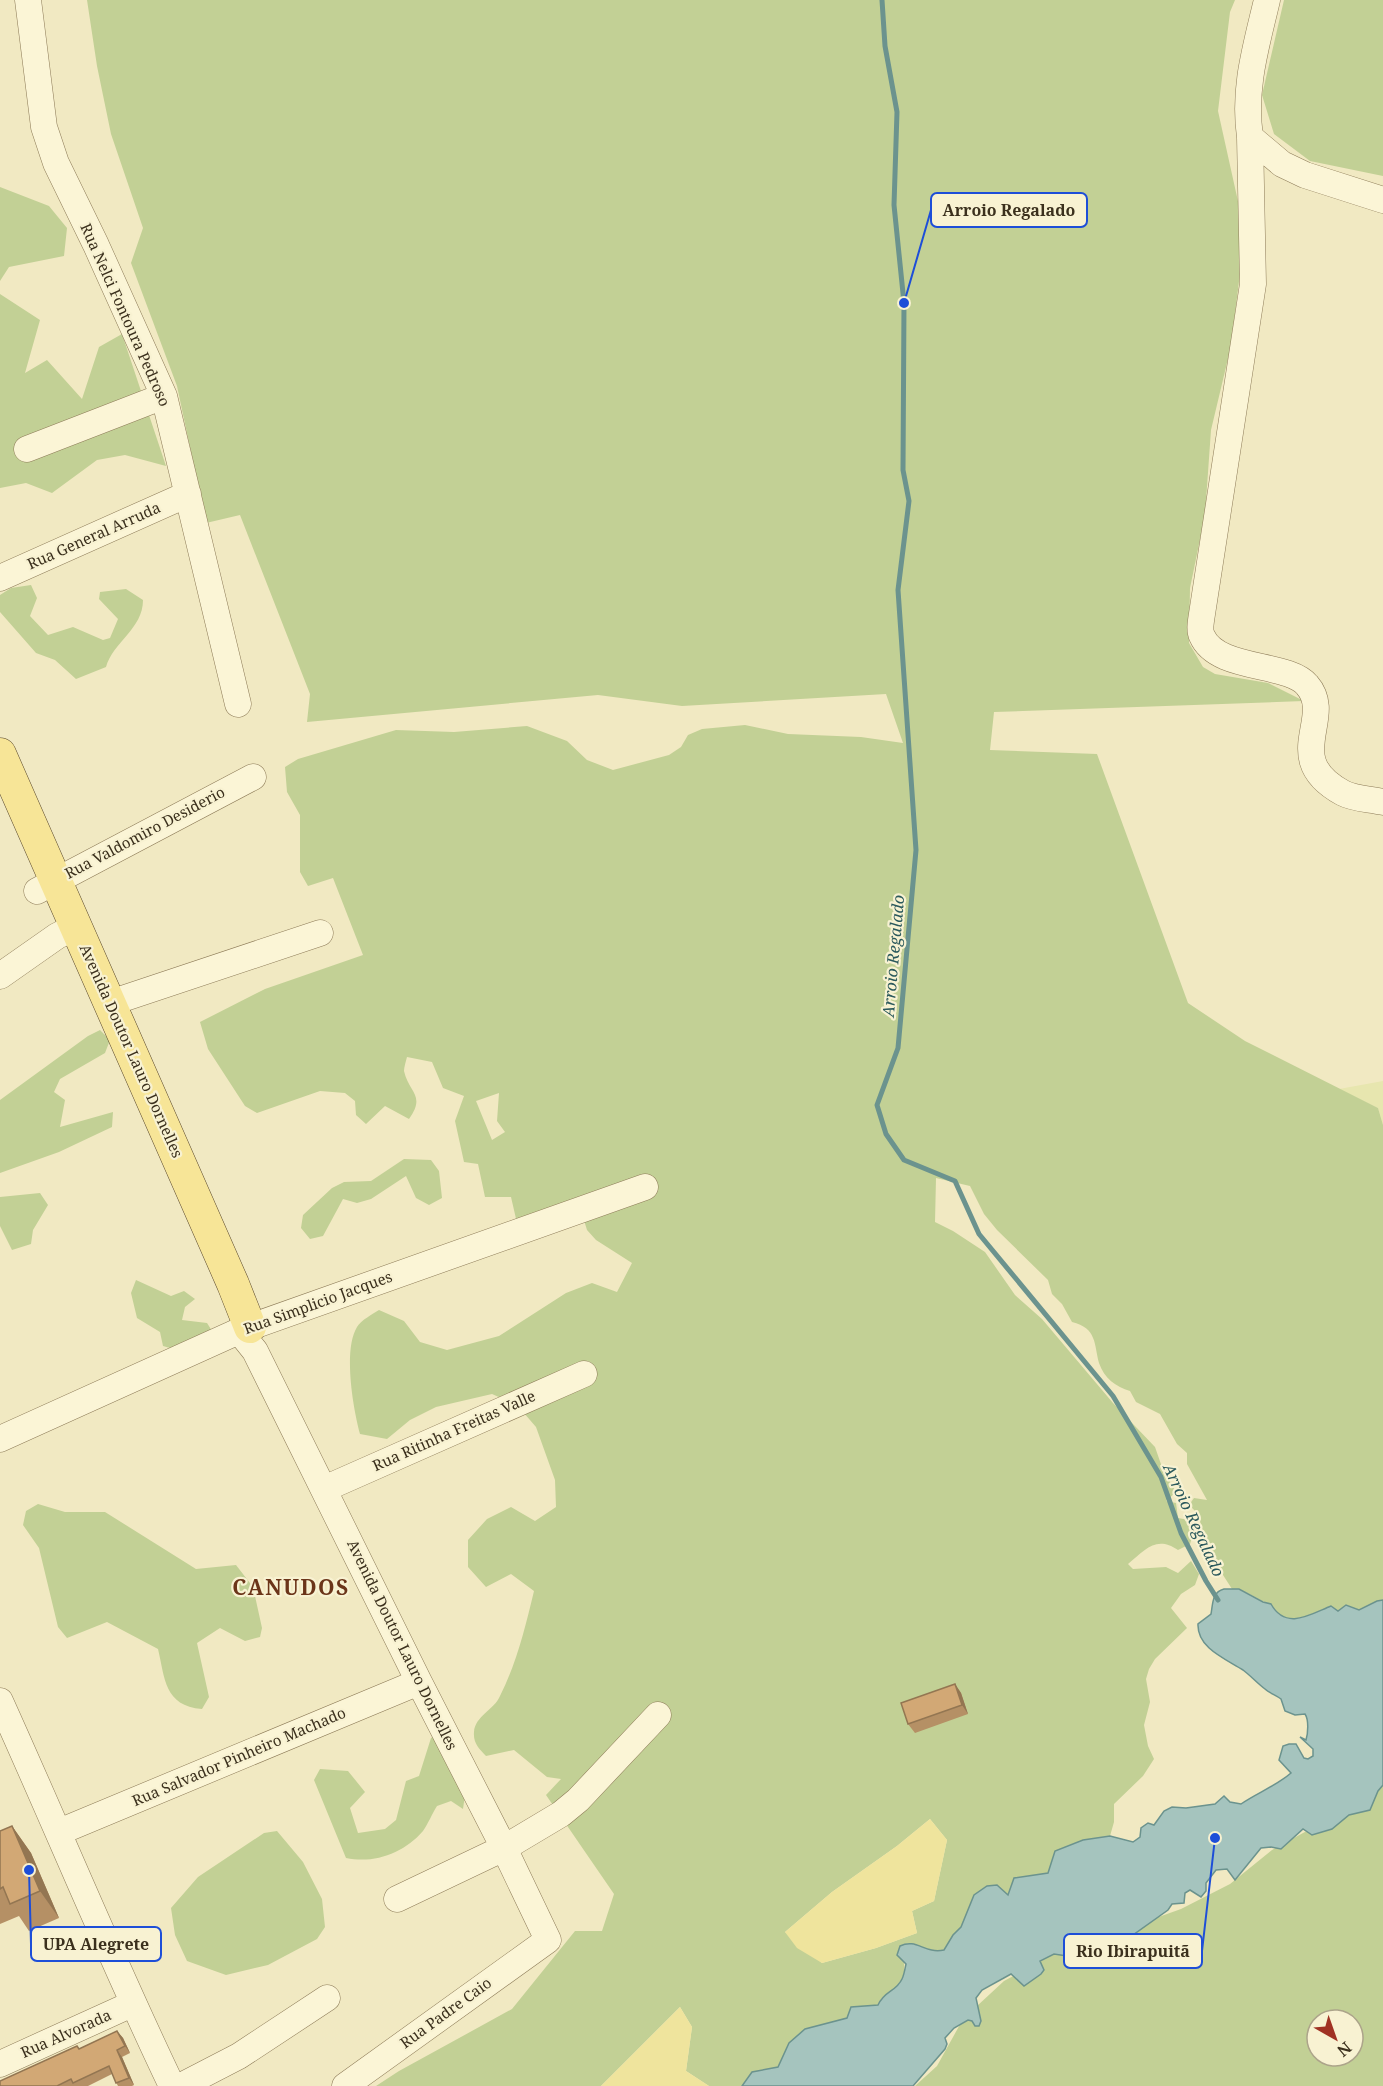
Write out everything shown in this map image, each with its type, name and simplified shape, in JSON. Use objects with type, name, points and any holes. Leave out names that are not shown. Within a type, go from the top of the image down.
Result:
[{"type":"main road","name":"Avenida Doutor Lauro Dornelles","points":[[0,754],[46,885],[217,1294],[248,1336]]},
{"type":"main road","name":"Avenida Doutor Lauro Dornelles","points":[[0,809],[46,885]]},
{"type":"main road","name":"Avenida Doutor Lauro Dornelles","points":[[67,931],[110,1003],[233,1284],[248,1336]]},
{"type":"street","name":"Rua Nelci Fontoura Pedroso","points":[[28,0],[44,127],[56,164],[164,396],[238,704]]},
{"type":"street","points":[[1267,0],[1249,74],[1246,112],[1250,137],[1253,284],[1200,634],[1215,651],[1246,665],[1298,677],[1308,686],[1317,707],[1309,749],[1314,765],[1324,778],[1344,793],[1383,802]]},
{"type":"street","points":[[1250,137],[1282,164],[1305,175],[1383,200]]},
{"type":"street","points":[[27,448],[164,396]]},
{"type":"street","name":"Rua General Arruda","points":[[0,578],[188,495]]},
{"type":"street","name":"Rua Valdomiro Desiderio","points":[[46,885],[253,777]]},
{"type":"street","points":[[0,976],[67,931]]},
{"type":"street","points":[[110,1003],[320,933]]},
{"type":"street","name":"Rua Simplicio Jacques","points":[[0,1439],[248,1336],[645,1187]]},
{"type":"street","name":"Avenida Doutor Lauro Dornelles","points":[[248,1336],[548,1940]]},
{"type":"street","name":"Rua Ritinha Freitas Valle","points":[[324,1489],[584,1374]]},
{"type":"street","name":"Rua Salvador Pinheiro Machado","points":[[59,1832],[419,1682]]},
{"type":"street","points":[[0,1701],[132,2004],[172,2086]]},
{"type":"street","points":[[398,1899],[504,1848],[561,1814],[578,1800],[658,1715]]},
{"type":"street","name":"Rua Padre Caio","points":[[345,2086],[548,1940]]},
{"type":"street","points":[[181,2086],[239,2056],[327,1998]]},
{"type":"street","name":"Rua Alvorada","points":[[0,2064],[132,2004]]},
{"type":"green space","points":[[87,0],[1235,0],[1230,12],[1218,111],[1245,233],[1231,346],[1211,430],[1205,515],[1190,588],[1189,643],[1203,667],[1215,674],[1268,683],[1304,701],[994,712],[990,750],[1097,754],[1188,1003],[1245,1041],[1378,1108],[1383,1125],[1383,1600],[1359,1610],[1346,1605],[1338,1611],[1331,1606],[1307,1616],[1291,1619],[1277,1612],[1271,1604],[1243,1591],[1232,1589],[1208,1541],[1200,1535],[1199,1518],[1189,1505],[1194,1498],[1207,1500],[1187,1464],[1187,1453],[1177,1444],[1160,1414],[1136,1402],[1130,1391],[1115,1384],[1107,1377],[1099,1363],[1095,1343],[1090,1333],[1086,1328],[1072,1322],[1062,1304],[1052,1294],[1048,1280],[997,1230],[984,1214],[970,1186],[936,1178],[935,1222],[985,1252],[1015,1295],[1042,1319],[1113,1403],[1155,1447],[1163,1470],[1176,1492],[1166,1501],[1176,1503],[1178,1518],[1189,1520],[1193,1534],[1190,1544],[1178,1550],[1157,1544],[1145,1549],[1128,1564],[1133,1569],[1166,1567],[1178,1573],[1191,1561],[1199,1574],[1195,1585],[1181,1594],[1171,1608],[1187,1628],[1155,1659],[1146,1679],[1150,1702],[1144,1725],[1148,1746],[1154,1759],[1143,1776],[1114,1804],[1114,1822],[1110,1836],[1083,1840],[1048,1873],[1014,1878],[1008,1896],[997,1885],[987,1886],[974,1895],[961,1927],[944,1950],[931,1950],[911,1944],[900,1946],[904,1959],[903,1976],[897,1986],[883,1996],[878,2005],[851,2007],[848,2018],[805,2029],[789,2043],[778,2067],[752,2072],[742,2086],[709,2086],[686,2071],[692,2027],[680,2007],[601,2086],[376,2086],[512,2009],[575,1931],[602,1931],[614,1894],[546,1795],[561,1779],[547,1777],[514,1750],[486,1756],[474,1739],[475,1726],[497,1701],[506,1683],[524,1632],[534,1591],[511,1574],[486,1587],[468,1567],[468,1540],[487,1519],[511,1507],[535,1521],[556,1507],[555,1480],[536,1427],[517,1405],[492,1394],[436,1407],[410,1420],[387,1439],[360,1434],[351,1379],[353,1337],[359,1324],[379,1310],[404,1321],[420,1342],[447,1350],[499,1336],[566,1293],[592,1283],[617,1292],[632,1263],[596,1240],[587,1230],[583,1217],[517,1223],[511,1197],[485,1197],[478,1164],[464,1162],[455,1121],[464,1096],[443,1088],[432,1062],[407,1057],[404,1071],[416,1099],[414,1111],[409,1119],[385,1106],[366,1124],[356,1115],[355,1101],[345,1093],[320,1091],[257,1113],[245,1106],[208,1049],[200,1022],[265,989],[363,955],[333,878],[308,886],[300,872],[300,815],[287,792],[285,767],[298,759],[396,730],[454,732],[527,726],[567,741],[587,760],[613,770],[669,755],[681,747],[688,735],[702,729],[745,725],[788,734],[861,737],[903,743],[886,694],[682,706],[598,695],[307,722],[310,694],[240,515],[206,523],[177,386],[131,263],[143,228],[111,134]],"holes":[[[499,1093],[497,1121],[505,1132],[492,1140],[476,1101]],[[930,1819],[947,1840],[934,1901],[912,1911],[917,1933],[876,1948],[822,1963],[785,1932],[832,1892],[897,1846]]]},
{"type":"green space","points":[[1284,0],[1383,0],[1383,176],[1310,161],[1274,134],[1262,95]]},
{"type":"green space","points":[[0,187],[49,206],[67,228],[64,256],[9,267],[0,281]]},
{"type":"green space","points":[[0,294],[40,320],[25,373],[47,360],[82,399],[99,347],[122,334],[166,466],[125,455],[97,460],[52,493],[26,483],[0,488]]},
{"type":"green space","points":[[31,585],[37,598],[30,616],[48,635],[73,627],[103,640],[110,638],[118,619],[99,599],[100,592],[126,589],[143,600],[142,610],[106,667],[76,679],[55,660],[36,653],[0,612],[0,595],[11,588]]},
{"type":"green space","points":[[100,1030],[110,1040],[105,1053],[60,1079],[54,1092],[65,1100],[60,1127],[113,1112],[112,1127],[59,1152],[0,1173],[0,1100],[88,1036]]},
{"type":"green space","points":[[1383,1081],[1383,1125],[1378,1108],[1339,1089]]},
{"type":"green space","points":[[404,1159],[431,1160],[439,1171],[442,1198],[429,1205],[416,1198],[406,1176],[371,1199],[357,1203],[343,1199],[323,1236],[310,1239],[301,1228],[303,1215],[332,1188],[344,1182],[371,1181]]},
{"type":"green space","points":[[40,1193],[48,1205],[33,1230],[31,1244],[12,1250],[0,1226],[0,1197]]},
{"type":"green space","points":[[136,1280],[171,1296],[184,1291],[195,1299],[185,1307],[182,1320],[207,1323],[214,1334],[177,1350],[163,1346],[160,1332],[137,1318],[131,1293]]},
{"type":"green space","points":[[38,1504],[65,1512],[105,1512],[196,1569],[236,1565],[253,1587],[262,1628],[260,1637],[245,1641],[220,1628],[197,1643],[209,1697],[202,1709],[189,1707],[173,1696],[165,1680],[158,1649],[107,1622],[67,1638],[58,1627],[39,1548],[23,1525],[26,1511]]},
{"type":"green space","points":[[443,1731],[465,1795],[463,1809],[451,1801],[437,1806],[423,1831],[398,1851],[378,1858],[346,1858],[314,1780],[320,1769],[348,1771],[365,1792],[350,1808],[358,1833],[385,1829],[396,1820],[406,1781],[419,1776],[431,1738]]},
{"type":"green space","points":[[1383,1783],[1383,2086],[915,2086],[937,2066],[963,2019],[1004,1981],[1052,1955],[1181,1909],[1230,1884],[1272,1850],[1345,1810]]},
{"type":"green space","points":[[277,1831],[303,1862],[322,1899],[325,1927],[317,1939],[268,1965],[226,1975],[187,1961],[175,1935],[171,1908],[198,1877],[264,1833]]},
{"type":"sand","points":[[930,1819],[947,1840],[934,1901],[912,1911],[917,1933],[876,1948],[822,1963],[797,1948],[785,1932],[832,1892],[897,1846]]},
{"type":"sand","points":[[680,2007],[692,2027],[686,2071],[709,2086],[601,2086]]},
{"type":"water","points":[[1224,1589],[1239,1589],[1271,1604],[1277,1612],[1291,1619],[1307,1616],[1331,1606],[1338,1611],[1346,1605],[1359,1610],[1383,1600],[1383,1785],[1370,1810],[1349,1815],[1332,1829],[1312,1835],[1303,1829],[1281,1849],[1261,1848],[1235,1880],[1227,1869],[1216,1870],[1206,1883],[1206,1891],[1201,1897],[1190,1890],[1185,1893],[1184,1903],[1172,1904],[1168,1910],[1130,1937],[1067,1956],[1054,1954],[1040,1961],[1044,1970],[1024,1986],[1011,1974],[982,1990],[976,1998],[981,2021],[979,2026],[975,2026],[972,2021],[968,2020],[954,2028],[945,2038],[947,2044],[945,2049],[913,2086],[742,2086],[752,2072],[778,2067],[789,2043],[805,2029],[847,2018],[851,2007],[878,2005],[903,1977],[906,1964],[897,1955],[900,1946],[911,1944],[931,1950],[944,1950],[961,1927],[974,1895],[987,1886],[997,1885],[1008,1895],[1014,1878],[1048,1873],[1055,1851],[1083,1840],[1110,1836],[1133,1842],[1140,1837],[1141,1828],[1148,1823],[1154,1825],[1164,1811],[1172,1807],[1186,1808],[1215,1804],[1224,1796],[1230,1802],[1241,1804],[1291,1773],[1279,1760],[1283,1746],[1296,1744],[1304,1758],[1308,1759],[1313,1756],[1313,1749],[1300,1737],[1306,1740],[1308,1727],[1305,1714],[1295,1715],[1285,1711],[1281,1699],[1243,1670],[1214,1652],[1202,1640],[1198,1624],[1211,1614],[1215,1595]]},
{"type":"building","points":[[955,1684],[962,1705],[908,1724],[901,1703]]},
{"type":"building","points":[[12,1826],[40,1891],[10,1904],[3,1887],[0,1889],[0,1831]]},
{"type":"building","points":[[117,2031],[125,2046],[117,2050],[129,2078],[116,2083],[109,2066],[73,2083],[71,2079],[57,2086],[0,2086],[0,2081],[77,2046],[79,2049]]},
{"type":"waterway","name":"Arroio Regalado","points":[[882,0],[885,46],[897,112],[894,205],[904,303],[903,470],[909,501],[898,590],[916,850],[898,1048],[877,1105],[886,1134],[904,1160],[955,1181],[979,1234],[1113,1396],[1161,1477],[1181,1533],[1218,1600]]},
{"type":"place","name":"Arroio Regalado","points":[[904,303]]},
{"type":"place","name":"Rio Ibirapuitã","points":[[1215,1838]]},
{"type":"place","name":"UPA Alegrete","points":[[29,1870]]},
{"type":"district","name":"CANUDOS","points":[[291,1588]]}]
